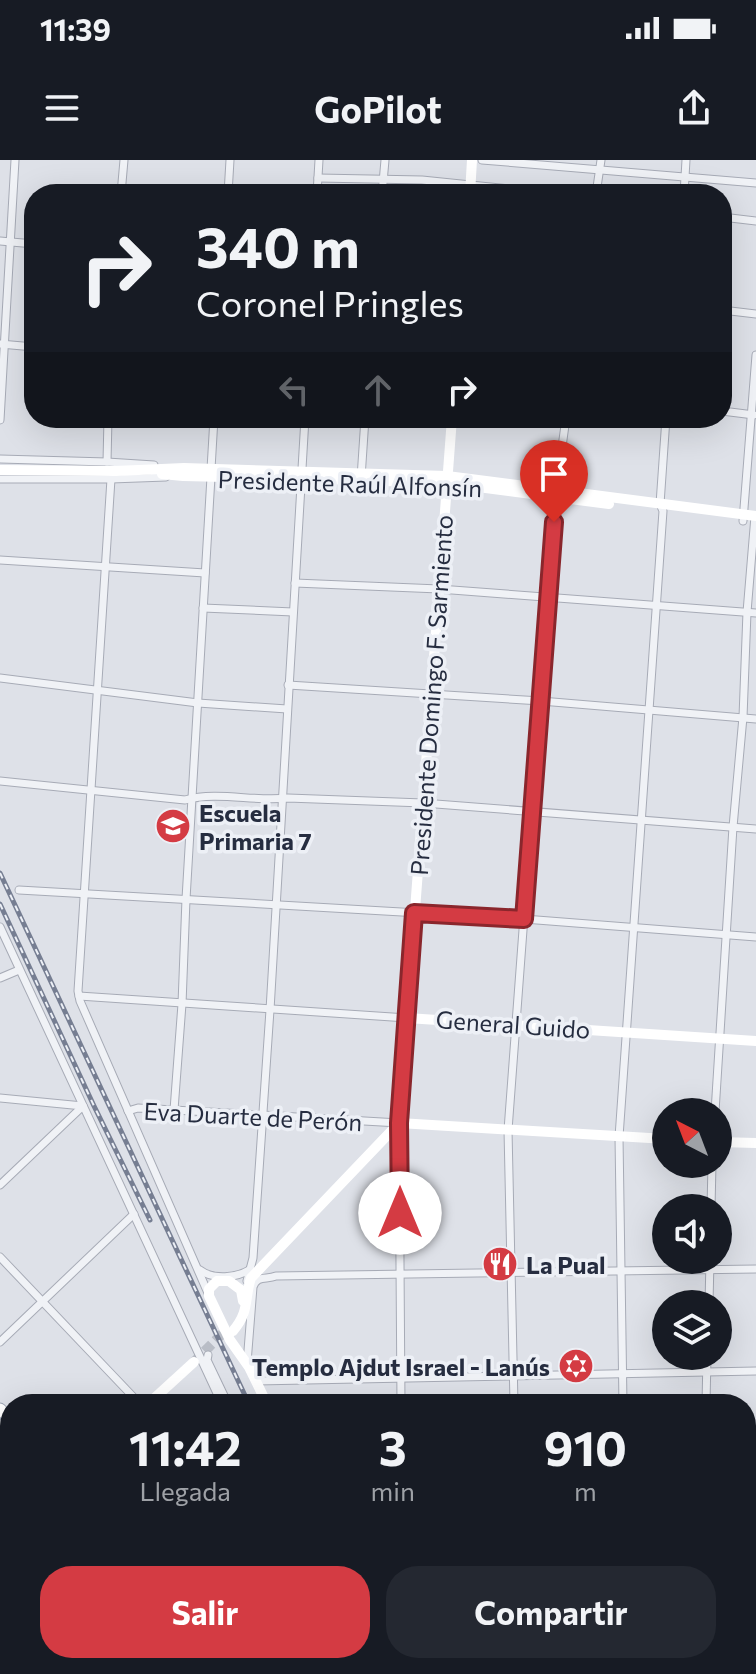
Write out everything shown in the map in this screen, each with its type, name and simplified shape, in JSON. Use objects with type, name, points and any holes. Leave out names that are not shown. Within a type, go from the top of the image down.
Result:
[{"type":"main road","points":[[470,184],[472,160]]},
{"type":"main road","name":"Presidente Domingo F. Sarmiento","points":[[399,1123],[451,428]]},
{"type":"main road","points":[[0,470],[114,475]]},
{"type":"main road","name":"Presidente Raúl Alfonsín","points":[[114,475],[132,471],[447,480],[752,519]]},
{"type":"main road","name":"General Guido","points":[[407,1018],[756,1041]]},
{"type":"main road","points":[[262,1394],[247,1363],[230,1340],[209,1296],[209,1289],[217,1281],[226,1280],[237,1286],[243,1299],[240,1314],[231,1329],[242,1319],[253,1275],[399,1123]]},
{"type":"main road","name":"Eva Duarte de Perón","points":[[399,1123],[652,1138]]},
{"type":"main road","points":[[732,1142],[756,1143]]},
{"type":"main road","points":[[158,1394],[198,1359]]},
{"type":"street","points":[[0,420],[15,160]]},
{"type":"street","points":[[122,184],[124,160]]},
{"type":"street","points":[[229,184],[230,160]]},
{"type":"street","points":[[318,184],[319,160]]},
{"type":"street","points":[[383,184],[385,160]]},
{"type":"street","points":[[482,160],[756,183]]},
{"type":"street","points":[[598,184],[601,160]]},
{"type":"street","points":[[685,184],[686,160]]},
{"type":"street","points":[[318,178],[422,180],[441,184]]},
{"type":"street","points":[[732,218],[756,221]]},
{"type":"street","points":[[0,241],[24,243]]},
{"type":"street","points":[[732,311],[756,314]]},
{"type":"street","points":[[2,344],[24,346]]},
{"type":"street","points":[[716,1098],[733,827],[752,612],[756,355]]},
{"type":"street","points":[[732,412],[754,415]]},
{"type":"street","points":[[107,462],[108,428]]},
{"type":"street","points":[[174,1110],[213,428]]},
{"type":"street","points":[[247,1363],[304,428]]},
{"type":"street","points":[[361,476],[364,428]]},
{"type":"street","points":[[514,1394],[508,1130],[556,494],[565,428]]},
{"type":"street","points":[[623,1394],[619,1137],[665,428]]},
{"type":"street","name":"Presidente Raúl Alfonsín","points":[[0,459],[107,462],[184,472]]},
{"type":"street","name":"Presidente Raúl Alfonsín","points":[[114,475],[184,472]]},
{"type":"street","points":[[0,479],[114,475],[96,690],[79,996],[209,1296]]},
{"type":"street","points":[[0,560],[205,573]]},
{"type":"street","points":[[295,583],[439,589],[752,612]]},
{"type":"street","points":[[203,608],[293,612]]},
{"type":"street","points":[[0,678],[198,703],[287,709]]},
{"type":"street","points":[[288,685],[756,719]]},
{"type":"street","points":[[0,781],[185,800],[201,797],[423,803],[756,829]]},
{"type":"street","points":[[19,890],[524,919],[756,937]]},
{"type":"street","points":[[0,927],[198,1359],[219,1394]]},
{"type":"street","points":[[0,978],[19,970]]},
{"type":"street","name":"General Guido","points":[[79,996],[407,1018]]},
{"type":"street","points":[[0,1098],[83,1106]]},
{"type":"street","points":[[0,1185],[83,1106]]},
{"type":"street","name":"Eva Duarte de Perón","points":[[128,1111],[138,1108],[399,1123]]},
{"type":"street","name":"Presidente Domingo F. Sarmiento","points":[[399,1123],[401,1394]]},
{"type":"street","points":[[0,1342],[134,1214]]},
{"type":"street","points":[[0,1257],[137,1394]]},
{"type":"street","points":[[253,1258],[259,1263],[266,1263]]},
{"type":"street","points":[[196,1266],[213,1276],[652,1270]]},
{"type":"street","points":[[732,1267],[756,1269]]},
{"type":"street","points":[[243,1299],[253,1275]]},
{"type":"street","points":[[208,1355],[207,1360],[221,1394]]},
{"type":"street","points":[[256,1381],[756,1371]]},
{"type":"street","points":[[706,1394],[707,1373]]},
{"type":"tunnel","points":[[194,1362],[229,1327]]},
{"type":"railway","points":[[0,873],[244,1394]]},
{"type":"railway","points":[[0,904],[150,1220]]},
{"type":"place","name":"Escuela Primaria 7","points":[[173,826]]},
{"type":"place","name":"La Pual","points":[[500,1264]]},
{"type":"place","name":"Templo Ajdut Israel - Lanús","points":[[576,1366]]},
{"type":"route","points":[[400,1213],[399,1123],[414,913],[524,919],[554,522]]}]
